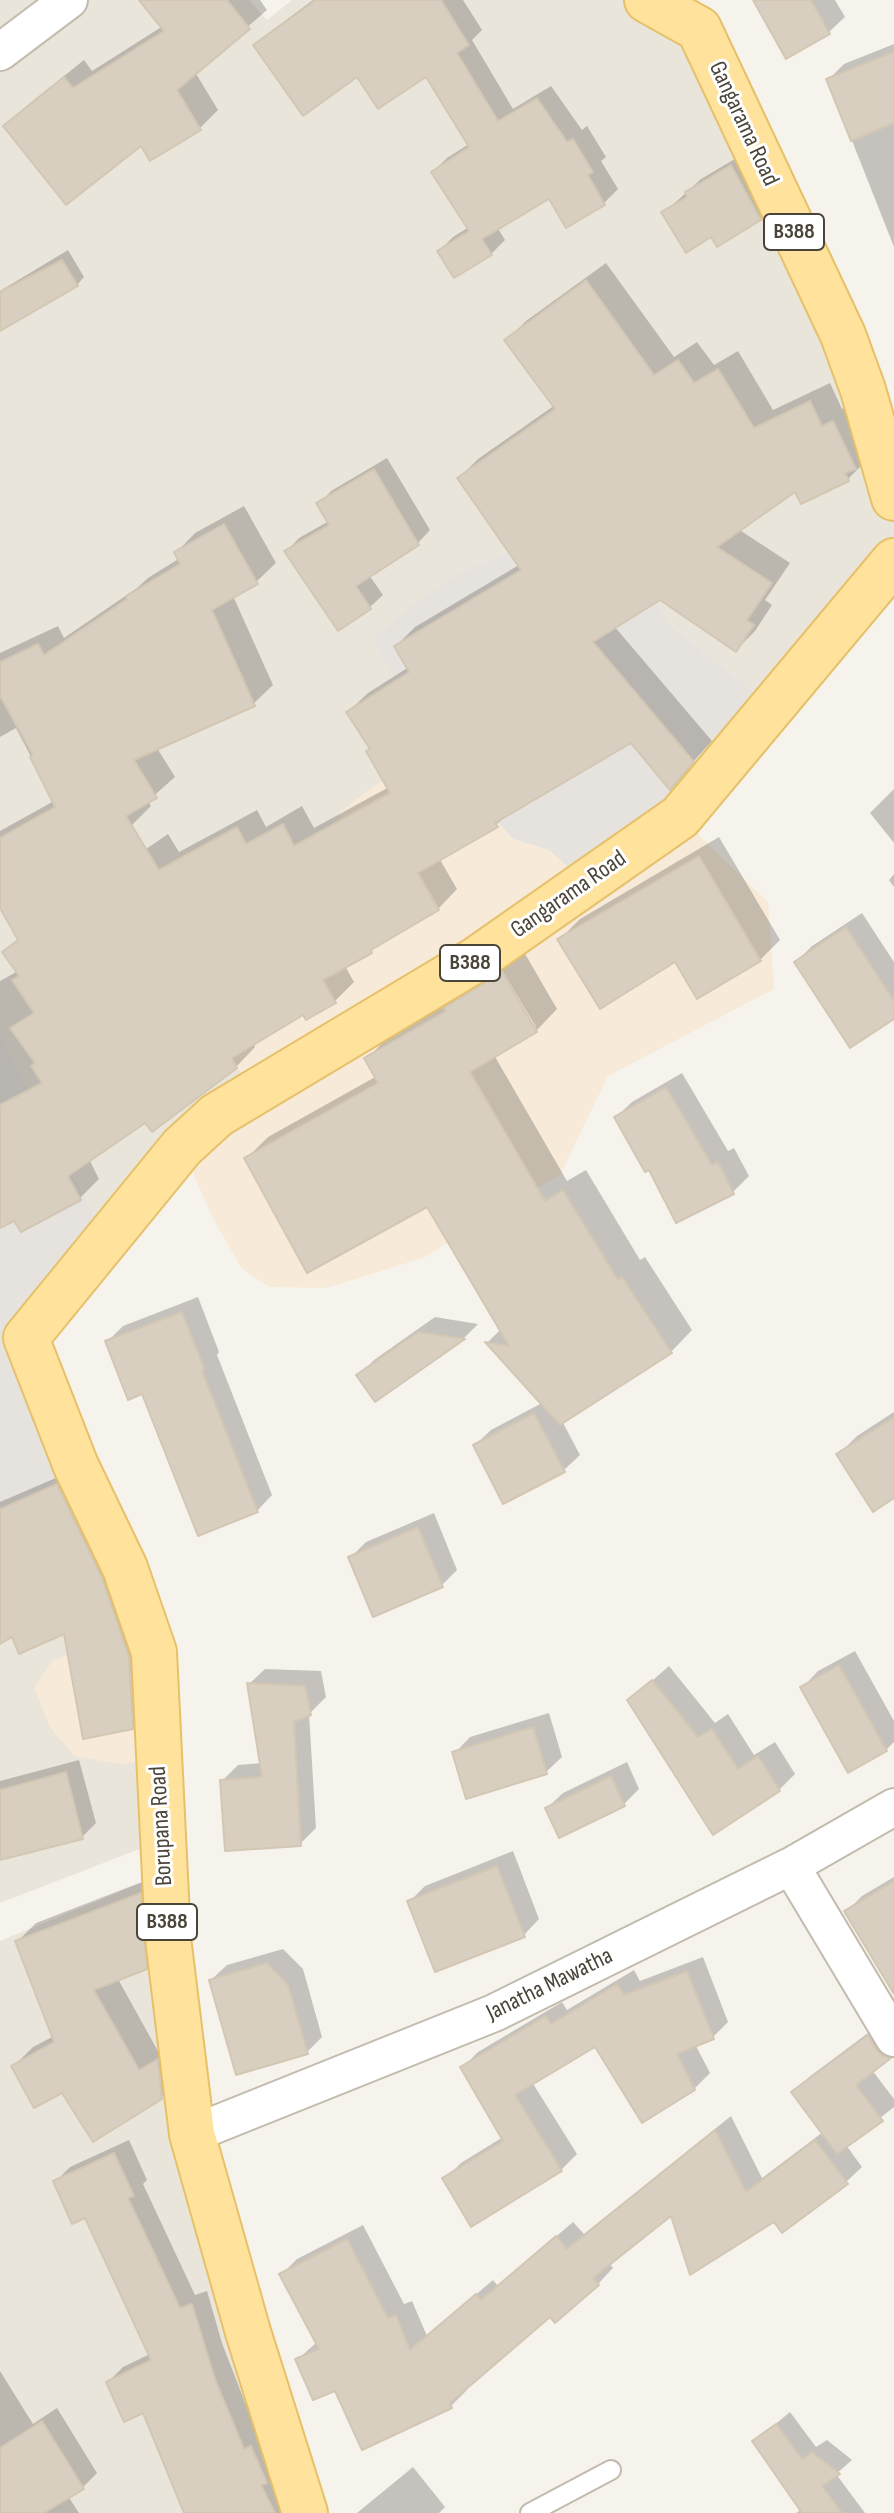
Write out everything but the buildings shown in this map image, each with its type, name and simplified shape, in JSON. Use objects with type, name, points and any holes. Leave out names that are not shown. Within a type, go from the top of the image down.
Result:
[{"type":"main road","name":"Gangarama Road","points":[[647,0],[699,29],[843,335],[863,390],[894,498]]},
{"type":"main road","name":"Gangarama Road","points":[[13,1341],[182,1147],[217,1115],[477,959],[680,817],[894,561]]},
{"type":"main road","name":"Borupana Road","points":[[13,1341],[125,1568],[154,1652],[168,1938],[192,2134],[248,2332],[305,2513]]},
{"type":"street","points":[[0,52],[69,0]]},
{"type":"street","name":"Janatha Mawatha","points":[[192,2134],[494,2013],[791,1866],[894,1807]]},
{"type":"street","points":[[791,1866],[894,2038]]},
{"type":"lane","points":[[530,2513],[611,2470]]},
{"type":"shaded area","points":[[0,0],[249,0],[267,20],[292,0],[647,0],[699,29],[894,498],[894,561],[772,706],[673,627],[593,515],[463,571],[372,640],[447,767],[370,875],[257,1091],[107,1238],[0,1036]]},
{"type":"shaded area","points":[[593,515],[673,627],[772,706],[585,883],[549,850],[513,839],[447,767],[372,640],[408,609],[463,571]]},
{"type":"shaded area","points":[[447,767],[513,839],[549,850],[585,883],[680,817],[768,902],[774,989],[608,1076],[560,1175],[423,1258],[326,1288],[269,1287],[242,1269],[212,1217],[182,1147],[256,1091],[237,1068],[212,1014],[370,876],[338,814],[373,786],[407,773]]},
{"type":"shaded area","points":[[0,1036],[107,1238],[26,1338],[76,1466],[0,1522]]},
{"type":"shaded area","points":[[76,1466],[144,1623],[89,1644],[158,1760],[163,1840],[0,1903],[0,1522]]},
{"type":"shaded area","points":[[144,1623],[158,1760],[120,1764],[74,1756],[50,1727],[34,1688],[52,1661]]},
{"type":"shaded area","points":[[165,1873],[168,1938],[305,2513],[0,2513],[0,1941]]}]
